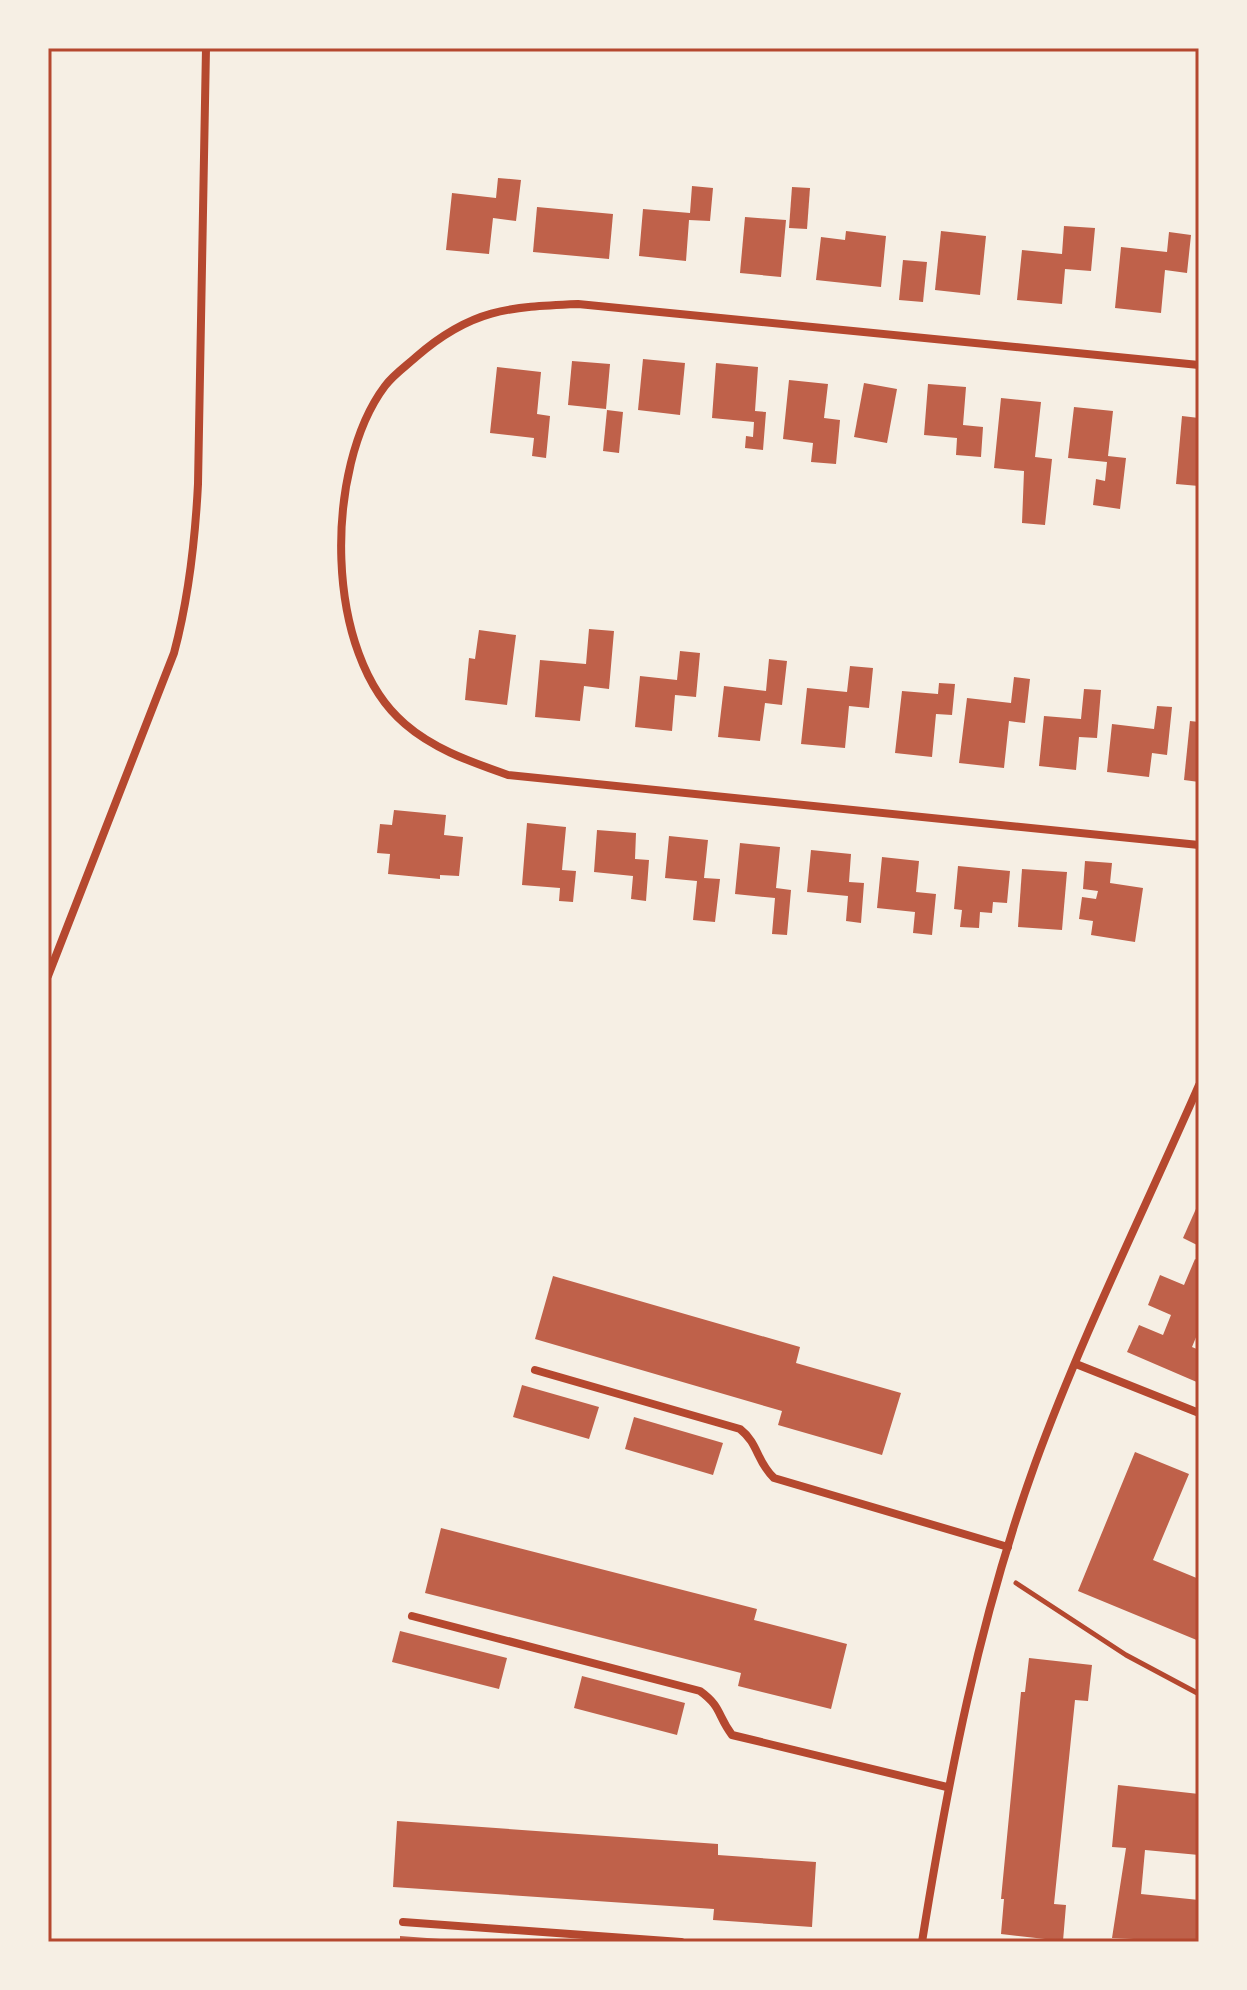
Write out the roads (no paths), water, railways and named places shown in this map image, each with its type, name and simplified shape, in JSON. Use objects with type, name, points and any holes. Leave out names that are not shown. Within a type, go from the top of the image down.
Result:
[{"type":"street","points":[[48,976],[174,653],[187,606],[198,484],[206,48]]},
{"type":"street","points":[[1199,365],[578,304],[516,306],[471,318],[429,346],[386,384],[362,425],[347,481],[341,561],[348,624],[368,676],[404,723],[454,756],[508,775],[1199,845]]},
{"type":"street","points":[[922,1942],[947,1787],[1008,1547],[1036,1463],[1076,1364],[1199,1085]]},
{"type":"street","points":[[1076,1364],[1199,1413]]},
{"type":"street","points":[[535,1370],[740,1429],[754,1440],[760,1465],[774,1478],[1008,1547]]},
{"type":"street","points":[[412,1616],[700,1691],[717,1703],[723,1723],[732,1735],[947,1787]]},
{"type":"street","points":[[403,1922],[681,1942]]}]
